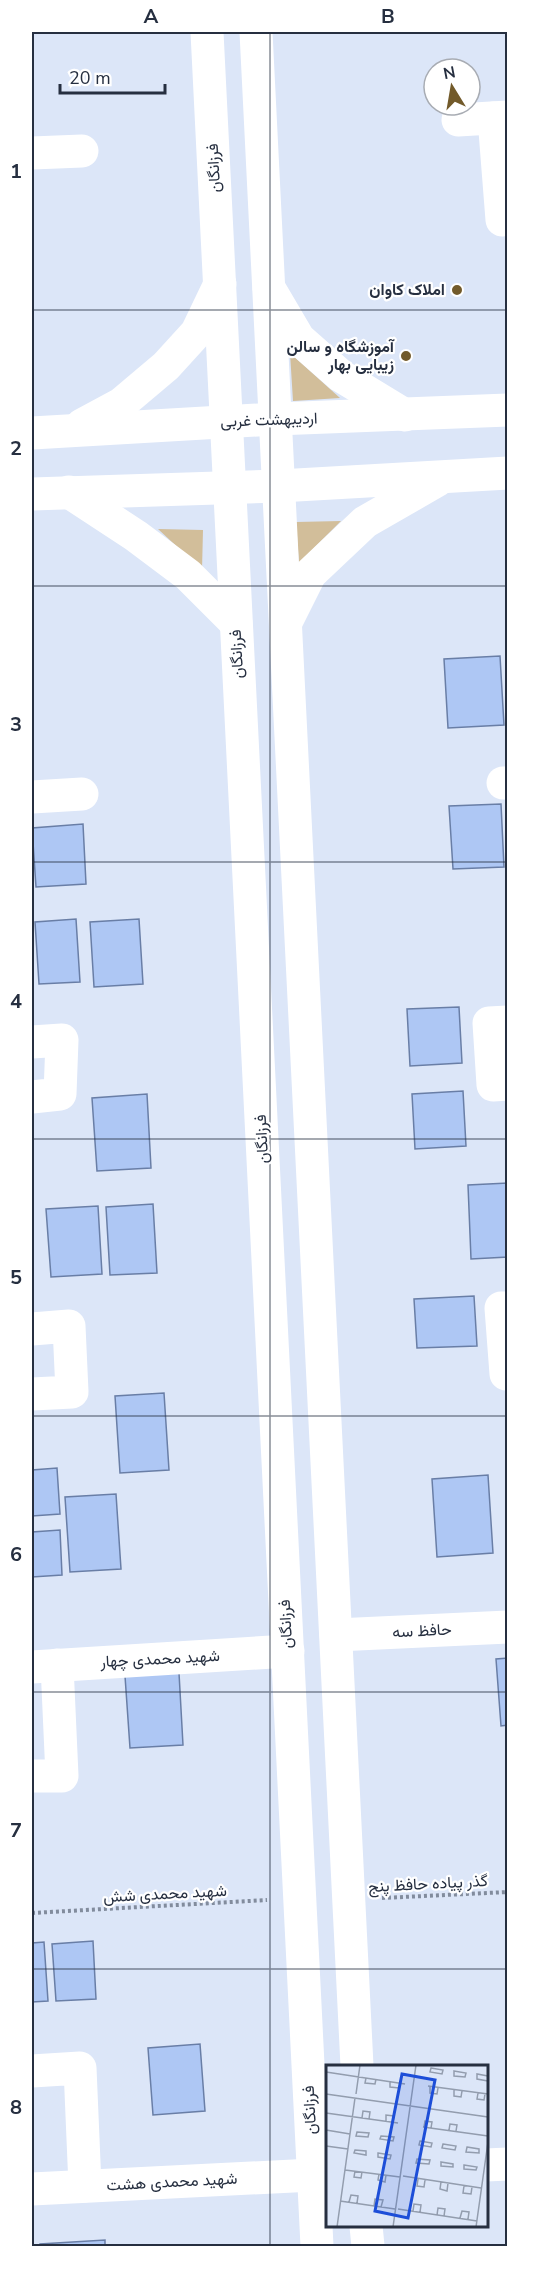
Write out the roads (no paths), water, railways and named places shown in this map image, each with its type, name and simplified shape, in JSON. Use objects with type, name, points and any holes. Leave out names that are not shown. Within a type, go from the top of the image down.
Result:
[{"type":"street","name":"فرزانگان","points":[[207,32],[317,2247]]},
{"type":"street","points":[[256,32],[357,2065]]},
{"type":"street","points":[[458,120],[501,117],[502,220],[507,219]]},
{"type":"street","points":[[32,153],[82,151]]},
{"type":"street","points":[[71,431],[121,404],[166,366],[196,333],[220,284]]},
{"type":"street","points":[[269,288],[299,339],[341,376],[405,415]]},
{"type":"street","name":"اردیبهشت غربی","points":[[32,433],[225,421],[507,411]]},
{"type":"street","points":[[32,494],[279,486],[507,473]]},
{"type":"street","points":[[286,622],[310,574],[365,522],[444,476]]},
{"type":"street","points":[[69,492],[136,536],[188,575],[236,623]]},
{"type":"street","points":[[32,797],[82,794]]},
{"type":"street","points":[[507,1022],[489,1023],[493,1085],[507,1084]]},
{"type":"street","points":[[32,1042],[62,1040],[60,1094],[32,1097]]},
{"type":"street","points":[[507,1308],[501,1308],[507,1374]]},
{"type":"street","points":[[32,1329],[69,1326],[72,1392],[32,1394]]},
{"type":"street","name":"حافظ سه","points":[[336,1635],[507,1627]]},
{"type":"street","name":"شهید محمدی چهار","points":[[44,1666],[288,1651]]},
{"type":"street","points":[[32,1776],[62,1776],[44,1666]]},
{"type":"street","points":[[32,2071],[80,2068],[85,2186]]},
{"type":"street","points":[[488,2165],[507,2164]]},
{"type":"street","name":"شهید محمدی هشت","points":[[32,2189],[313,2175]]},
{"type":"street","points":[[366,2227],[368,2247]]},
{"type":"place","name":"املاک کاوان","points":[[457,290]]},
{"type":"place","name":"آموزشگاه و سالن زیبایی بهار","points":[[406,356]]}]
